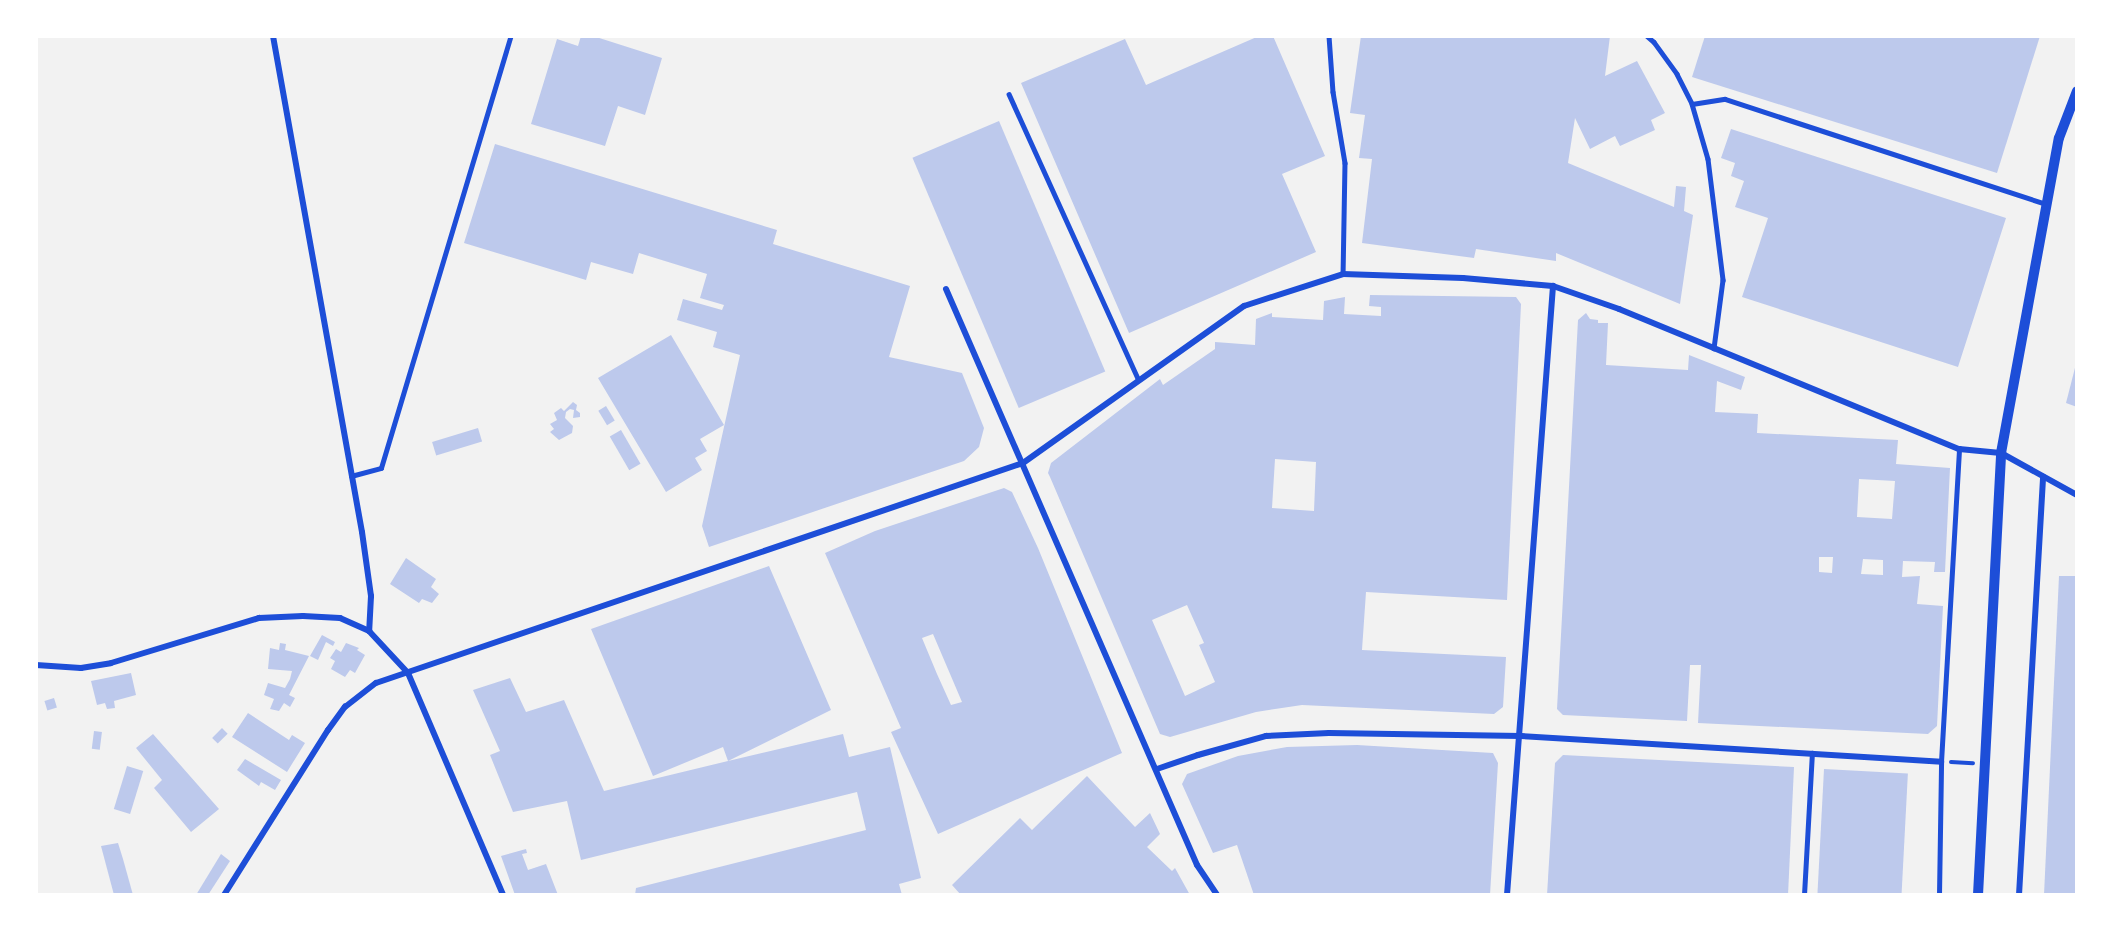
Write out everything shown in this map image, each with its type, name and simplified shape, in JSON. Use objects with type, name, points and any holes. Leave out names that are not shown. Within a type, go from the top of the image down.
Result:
[{"type":"street","points":[[273,36],[371,596],[369,631]]},
{"type":"street","points":[[1978,895],[2001,453],[2059,138],[2077,91]]},
{"type":"street","points":[[224,895],[328,730],[345,707],[376,683],[1023,463],[1138,378],[1244,306],[1343,274],[1463,278],[1553,286],[1714,348],[1959,449],[2001,453],[2077,495]]},
{"type":"street","points":[[1507,895],[1521,736],[1553,286]]},
{"type":"street","points":[[946,289],[1197,865],[1217,895]]},
{"type":"street","points":[[2019,895],[2043,477]]},
{"type":"street","points":[[36,665],[81,668],[111,663],[259,618],[303,616],[340,618],[369,631],[408,673],[503,895]]},
{"type":"street","points":[[1157,769],[1266,736],[1329,733],[1521,736],[1941,762]]},
{"type":"lane","points":[[351,476],[381,468],[511,36]]},
{"type":"lane","points":[[1329,36],[1333,92],[1345,164],[1343,274]]},
{"type":"lane","points":[[1647,36],[1654,42],[1677,75],[1692,104],[1708,159],[1723,280],[1714,348]]},
{"type":"lane","points":[[1009,94],[1138,378]]},
{"type":"lane","points":[[1692,104],[1725,99],[2046,204]]},
{"type":"lane","points":[[1939,895],[1941,762],[1959,449]]},
{"type":"lane","points":[[1804,895],[1812,753]]},
{"type":"path","points":[[1941,762],[1986,764]]},
{"type":"building","points":[[581,36],[593,36],[662,58],[645,115],[618,106],[605,146],[531,124],[557,39],[578,46]]},
{"type":"building","points":[[1259,36],[1273,36],[1325,156],[1282,174],[1316,252],[1129,333],[1021,83],[1125,39],[1146,85]]},
{"type":"building","points":[[1361,36],[1610,36],[1605,76],[1637,61],[1665,113],[1651,120],[1655,130],[1620,146],[1615,136],[1590,149],[1575,118],[1568,163],[1674,207],[1676,186],[1686,187],[1684,211],[1693,215],[1680,304],[1556,253],[1556,261],[1476,249],[1474,258],[1362,243],[1372,159],[1359,158],[1365,115],[1350,113]]},
{"type":"building","points":[[1705,36],[2040,36],[1997,173],[1692,77]]},
{"type":"building","points":[[999,121],[1105,371],[1019,408],[912,158]]},
{"type":"building","points":[[1731,129],[2006,218],[1958,367],[1742,297],[1768,218],[1735,207],[1744,181],[1731,176],[1735,163],[1721,158]]},
{"type":"building","points":[[495,144],[777,230],[773,244],[910,286],[889,357],[962,373],[984,428],[979,447],[964,461],[709,547],[702,526],[740,355],[713,347],[717,332],[677,320],[683,299],[722,310],[724,305],[700,298],[707,274],[639,253],[633,274],[591,262],[586,280],[464,243]]},
{"type":"building","points":[[1370,295],[1516,297],[1521,304],[1507,600],[1366,592],[1362,650],[1506,657],[1503,707],[1494,714],[1302,705],[1256,712],[1170,737],[1160,734],[1048,473],[1051,463],[1160,379],[1163,385],[1215,349],[1215,342],[1255,345],[1256,319],[1272,313],[1272,317],[1323,320],[1324,301],[1345,297],[1344,314],[1381,316],[1381,307],[1369,306]],"holes":[[[1275,459],[1316,462],[1314,511],[1272,508]],[[1187,605],[1204,643],[1199,645],[1215,682],[1185,696],[1152,620]]]},
{"type":"building","points":[[1586,313],[1590,319],[1598,320],[1598,323],[1608,323],[1606,365],[1688,370],[1689,355],[1745,377],[1741,390],[1717,381],[1715,412],[1758,414],[1757,433],[1898,440],[1896,464],[1950,468],[1945,572],[1934,572],[1935,562],[1903,561],[1902,577],[1920,576],[1917,604],[1943,606],[1937,726],[1928,734],[1698,723],[1701,665],[1690,665],[1687,721],[1563,715],[1557,709],[1578,320]],"holes":[[[1859,479],[1895,481],[1892,519],[1857,517]],[[1819,557],[1833,557],[1832,573],[1819,572]],[[1863,559],[1883,560],[1883,575],[1861,574]]]},
{"type":"building","points":[[671,335],[724,425],[700,439],[707,451],[695,458],[702,470],[666,492],[598,378]]},
{"type":"building","points":[[2077,360],[2077,407],[2066,403]]},
{"type":"building","points":[[573,402],[577,405],[576,410],[580,413],[580,417],[573,418],[574,410],[570,409],[566,412],[565,418],[573,426],[572,433],[559,440],[550,432],[554,429],[550,424],[557,420],[554,413],[561,408],[564,411]]},
{"type":"building","points":[[606,406],[615,421],[607,425],[598,411]]},
{"type":"building","points":[[478,428],[482,441],[436,455],[432,442]]},
{"type":"building","points":[[621,430],[640,464],[629,470],[610,436]]},
{"type":"building","points":[[1004,488],[1012,492],[1038,548],[1122,753],[938,834],[891,732],[901,728],[825,553],[875,531]],"holes":[[[933,634],[962,702],[951,705],[922,638]]]},
{"type":"building","points":[[406,558],[436,579],[431,587],[439,594],[432,603],[422,599],[419,603],[390,584]]},
{"type":"building","points":[[769,566],[831,710],[728,761],[723,747],[653,776],[591,629]]},
{"type":"building","points":[[2059,576],[2077,576],[2077,895],[2044,895]]},
{"type":"building","points":[[322,635],[335,642],[333,646],[326,642],[318,660],[310,656]]},
{"type":"building","points":[[280,643],[286,644],[285,650],[309,656],[289,695],[295,698],[290,707],[284,703],[279,711],[270,709],[274,699],[264,695],[268,683],[285,688],[290,679],[292,671],[268,669],[270,648],[279,650]]},
{"type":"building","points":[[346,643],[359,648],[357,650],[365,655],[355,673],[350,670],[345,677],[331,669],[335,661],[330,658],[336,649],[341,652]]},
{"type":"building","points":[[131,673],[136,695],[114,701],[115,708],[107,709],[105,703],[97,705],[91,681]]},
{"type":"building","points":[[510,678],[526,712],[564,700],[604,791],[843,734],[849,757],[890,747],[921,878],[899,884],[902,895],[635,895],[636,888],[866,830],[857,792],[581,860],[567,801],[513,812],[490,755],[500,751],[473,690]]},
{"type":"building","points":[[54,698],[57,708],[47,710],[44,701]]},
{"type":"building","points":[[248,713],[289,740],[292,735],[305,743],[287,772],[232,737]]},
{"type":"building","points":[[222,728],[228,734],[218,744],[212,738]]},
{"type":"building","points":[[94,731],[102,732],[100,750],[92,749]]},
{"type":"building","points":[[153,734],[219,809],[191,832],[154,788],[162,780],[136,748]]},
{"type":"building","points":[[1357,745],[1493,753],[1498,763],[1490,895],[1254,895],[1237,845],[1213,853],[1182,784],[1187,774],[1238,756],[1287,747]]},
{"type":"building","points":[[1563,755],[1794,767],[1788,895],[1547,895],[1555,763]]},
{"type":"building","points":[[245,759],[281,780],[275,790],[261,782],[259,786],[237,770]]},
{"type":"building","points":[[127,766],[143,771],[130,814],[114,809]]},
{"type":"building","points":[[1824,769],[1908,773],[1902,895],[1817,895]]},
{"type":"building","points":[[1087,776],[1135,827],[1150,813],[1160,834],[1147,847],[1172,871],[1175,868],[1190,895],[961,895],[952,885],[1020,818],[1032,830]]},
{"type":"building","points":[[118,843],[133,895],[114,895],[101,846]]},
{"type":"building","points":[[526,849],[527,853],[522,854],[528,870],[546,864],[558,895],[515,895],[501,856]]},
{"type":"building","points":[[221,854],[230,861],[208,895],[196,895]]}]
